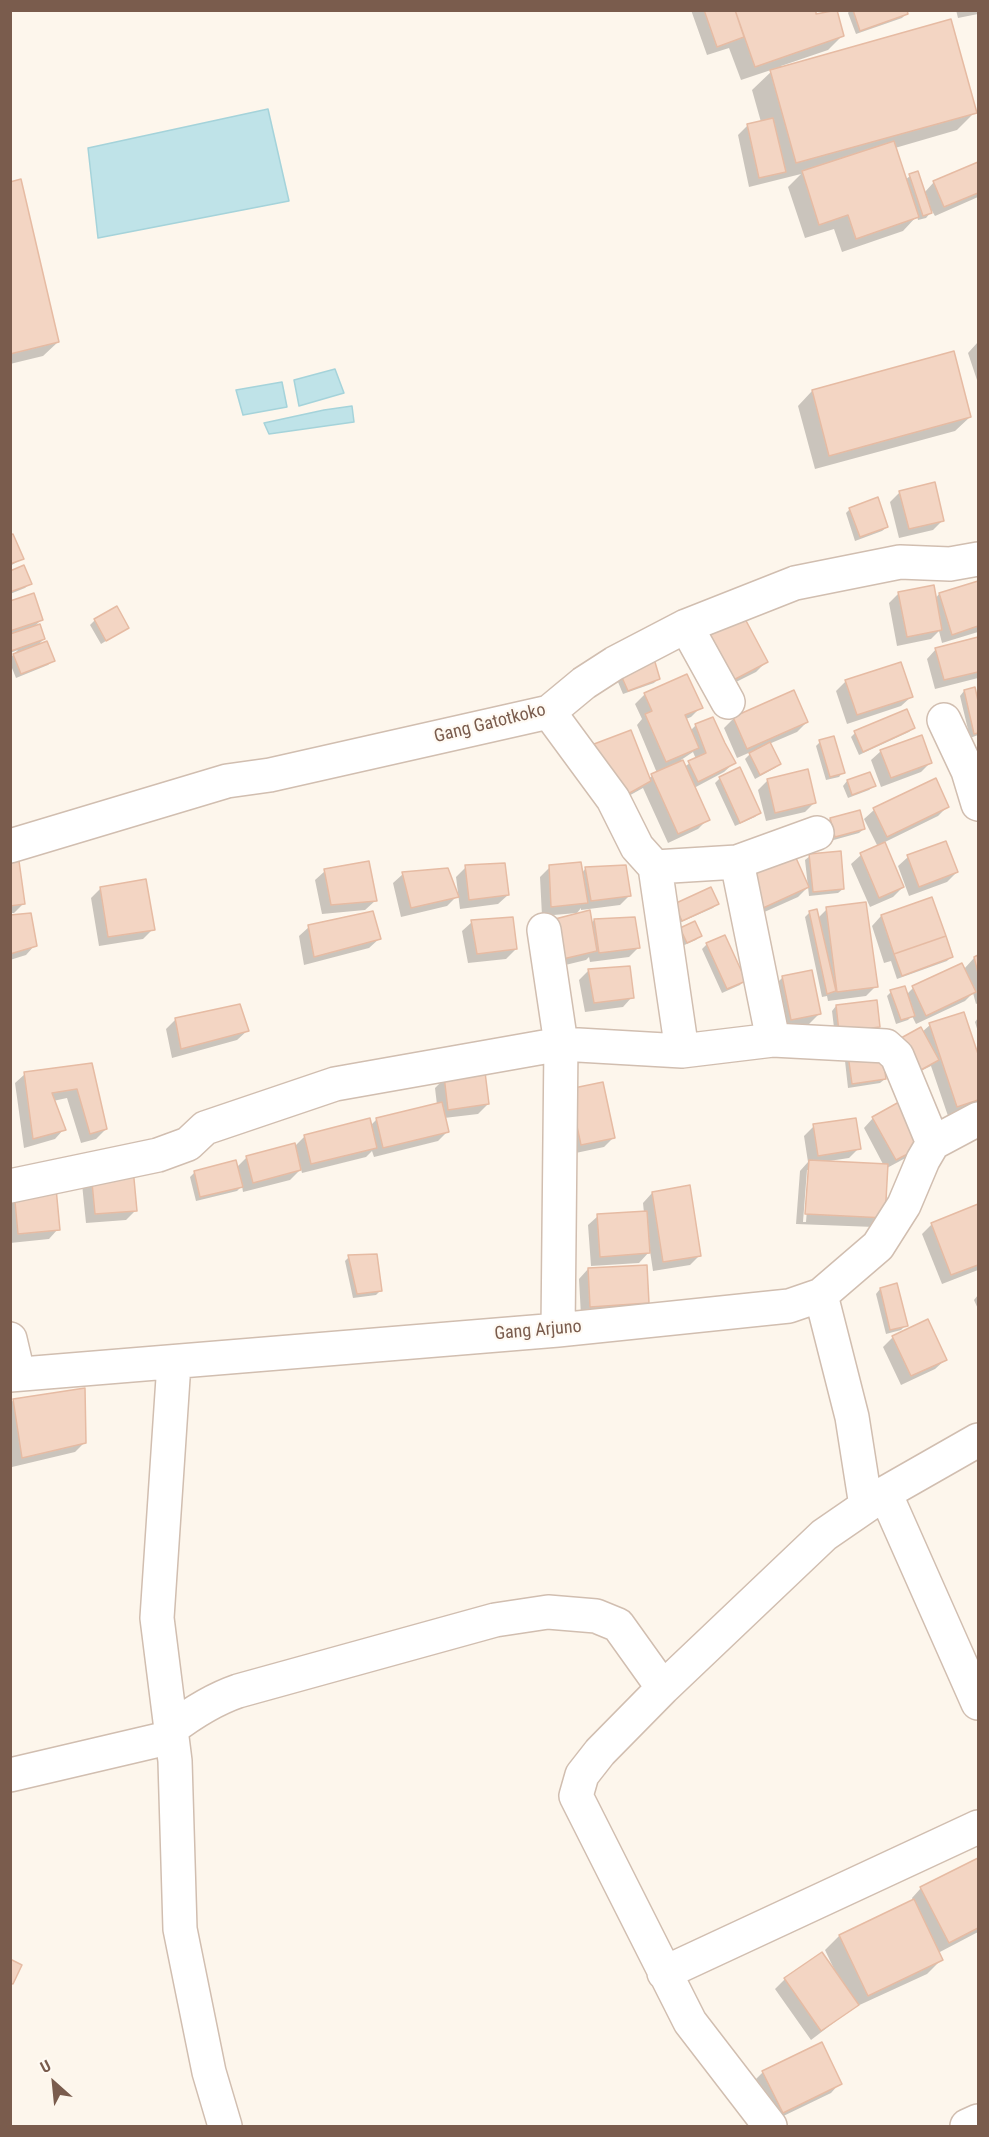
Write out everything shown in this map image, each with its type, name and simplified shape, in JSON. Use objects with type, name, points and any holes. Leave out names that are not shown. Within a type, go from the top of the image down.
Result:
[{"type":"street","name":"Gang Gatotkoko","points":[[12,841],[227,781],[270,775],[549,712],[584,683],[615,663],[686,626],[795,583],[900,562],[950,564],[978,559]]},
{"type":"street","points":[[686,626],[728,702]]},
{"type":"street","points":[[549,712],[612,799],[637,847],[655,867],[682,1051]]},
{"type":"street","points":[[944,720],[968,771],[978,804]]},
{"type":"street","points":[[655,867],[737,862],[817,833]]},
{"type":"street","points":[[737,862],[773,1040]]},
{"type":"street","points":[[544,930],[561,1044],[558,1330]]},
{"type":"street","points":[[10,1186],[158,1155],[188,1144],[205,1128],[335,1084],[561,1044],[682,1051],[773,1040],[886,1046],[897,1056],[933,1143],[978,1119]]},
{"type":"street","name":"Gang Arjuno","points":[[14,1374],[174,1363],[558,1330],[789,1306],[821,1295],[878,1246],[904,1205],[923,1160],[933,1143]]},
{"type":"street","points":[[821,1295],[875,1500],[978,1703]]},
{"type":"street","points":[[10,1339],[14,1374]]},
{"type":"street","points":[[174,1363],[158,1618],[172,1733],[180,1929],[209,2072],[225,2127]]},
{"type":"street","points":[[770,2127],[690,2022],[576,1796],[582,1775],[600,1752],[663,1688],[824,1535],[875,1500],[978,1440]]},
{"type":"street","points":[[10,1775],[172,1733],[190,1714],[238,1691],[495,1620],[548,1612],[596,1616],[618,1625],[663,1688]]},
{"type":"street","points":[[664,1973],[978,1827]]},
{"type":"street","points":[[967,2127],[978,2121]]},
{"type":"water","points":[[268,109],[289,201],[98,238],[88,148]]},
{"type":"water","points":[[335,369],[344,393],[299,406],[294,380]]},
{"type":"water","points":[[282,382],[287,407],[243,415],[236,390]]},
{"type":"water","points":[[352,406],[354,422],[269,434],[264,423],[324,410]]},
{"type":"building","points":[[704,10],[735,10],[744,37],[717,47]]},
{"type":"building","points":[[735,10],[816,10],[816,14],[837,10],[844,36],[755,67]]},
{"type":"building","points":[[853,10],[907,10],[908,14],[860,31]]},
{"type":"building","points":[[951,19],[977,113],[796,163],[770,70]]},
{"type":"building","points":[[773,118],[786,172],[759,178],[747,124]]},
{"type":"building","points":[[894,141],[919,217],[856,239],[848,215],[819,225],[802,171]]},
{"type":"building","points":[[978,162],[978,193],[944,207],[933,181]]},
{"type":"building","points":[[918,171],[932,213],[923,216],[909,174]]},
{"type":"building","points":[[21,179],[59,342],[10,354],[10,182]]},
{"type":"building","points":[[954,351],[971,417],[829,456],[812,390]]},
{"type":"building","points":[[935,482],[944,521],[909,529],[899,491]]},
{"type":"building","points":[[878,497],[888,527],[860,537],[849,508]]},
{"type":"building","points":[[13,534],[24,559],[10,564],[10,535]]},
{"type":"building","points":[[24,565],[32,584],[10,592],[10,571]]},
{"type":"building","points":[[978,581],[978,626],[952,635],[939,593]]},
{"type":"building","points":[[934,585],[942,630],[907,637],[898,592]]},
{"type":"building","points":[[34,593],[43,620],[10,631],[10,601]]},
{"type":"building","points":[[117,606],[129,628],[106,641],[94,619]]},
{"type":"building","points":[[743,615],[768,662],[724,685],[700,637]]},
{"type":"building","points":[[40,624],[45,639],[11,651],[10,634]]},
{"type":"building","points":[[978,637],[978,672],[944,680],[935,648]]},
{"type":"building","points":[[47,641],[55,661],[21,674],[13,654]]},
{"type":"building","points":[[652,652],[660,679],[628,691],[616,664]]},
{"type":"building","points":[[901,662],[913,697],[857,715],[845,680]]},
{"type":"building","points":[[687,674],[703,708],[685,715],[699,748],[666,762],[645,714],[652,711],[644,693]]},
{"type":"building","points":[[975,687],[978,701],[978,733],[974,734],[964,690]]},
{"type":"building","points":[[794,690],[808,722],[747,749],[733,717]]},
{"type":"building","points":[[907,709],[915,728],[863,752],[854,731]]},
{"type":"building","points":[[713,717],[736,763],[698,782],[688,761],[706,753],[695,724]]},
{"type":"building","points":[[631,730],[651,781],[619,799],[594,744]]},
{"type":"building","points":[[922,735],[932,763],[891,778],[880,750]]},
{"type":"building","points":[[834,736],[845,773],[830,777],[819,740]]},
{"type":"building","points":[[770,742],[781,764],[760,775],[749,753]]},
{"type":"building","points":[[683,760],[710,820],[678,834],[651,774]]},
{"type":"building","points":[[740,767],[761,813],[740,823],[719,777]]},
{"type":"building","points":[[808,769],[816,803],[775,813],[767,779]]},
{"type":"building","points":[[870,772],[876,786],[852,795],[847,780]]},
{"type":"building","points":[[936,778],[949,807],[887,837],[873,808]]},
{"type":"building","points":[[860,810],[865,829],[835,837],[830,818]]},
{"type":"building","points":[[946,841],[958,872],[919,887],[907,855]]},
{"type":"building","points":[[885,842],[904,887],[879,898],[860,853]]},
{"type":"building","points":[[792,849],[809,887],[761,909],[744,871]]},
{"type":"building","points":[[841,851],[844,889],[813,892],[809,854]]},
{"type":"building","points":[[19,861],[25,904],[10,906],[10,862]]},
{"type":"building","points":[[369,861],[377,901],[331,905],[324,869]]},
{"type":"building","points":[[581,862],[588,903],[551,907],[549,865]]},
{"type":"building","points":[[505,863],[509,895],[469,900],[465,865]]},
{"type":"building","points":[[626,865],[631,896],[591,901],[585,867]]},
{"type":"building","points":[[448,868],[459,897],[411,908],[402,872]]},
{"type":"building","points":[[146,879],[155,930],[108,937],[100,887]]},
{"type":"building","points":[[711,887],[719,904],[682,921],[674,904]]},
{"type":"building","points":[[932,897],[946,936],[894,954],[881,915]]},
{"type":"building","points":[[866,902],[878,987],[837,992],[826,907]]},
{"type":"building","points":[[817,909],[836,991],[827,994],[809,911]]},
{"type":"building","points":[[590,910],[597,951],[563,959],[555,919]]},
{"type":"building","points":[[373,911],[381,939],[314,957],[308,925]]},
{"type":"building","points":[[31,913],[37,946],[10,954],[10,915]]},
{"type":"building","points":[[513,917],[517,949],[477,954],[471,920]]},
{"type":"building","points":[[635,917],[640,948],[599,953],[594,919]]},
{"type":"building","points":[[695,921],[702,936],[687,943],[680,928]]},
{"type":"building","points":[[725,935],[746,981],[727,989],[706,943]]},
{"type":"building","points":[[946,936],[953,957],[902,976],[894,954]]},
{"type":"building","points":[[978,955],[978,973],[974,957]]},
{"type":"building","points":[[962,963],[976,992],[926,1016],[912,986]]},
{"type":"building","points":[[630,966],[634,998],[594,1003],[588,969]]},
{"type":"building","points":[[812,970],[821,1014],[791,1020],[782,976]]},
{"type":"building","points":[[905,986],[915,1016],[901,1020],[890,990]]},
{"type":"building","points":[[877,1000],[880,1027],[839,1032],[836,1005]]},
{"type":"building","points":[[240,1004],[249,1031],[181,1049],[175,1018]]},
{"type":"building","points":[[964,1012],[978,1054],[978,1100],[957,1107],[929,1023]]},
{"type":"building","points":[[921,1027],[939,1060],[919,1071],[901,1038]]},
{"type":"building","points":[[882,1049],[886,1079],[852,1084],[848,1055]]},
{"type":"building","points":[[92,1063],[107,1129],[90,1134],[77,1089],[52,1093],[66,1130],[33,1139],[24,1072]]},
{"type":"building","points":[[485,1072],[489,1104],[448,1110],[444,1076]]},
{"type":"building","points":[[603,1082],[615,1138],[581,1145],[569,1089]]},
{"type":"building","points":[[442,1102],[449,1132],[383,1148],[376,1118]]},
{"type":"building","points":[[899,1102],[923,1146],[896,1160],[872,1117]]},
{"type":"building","points":[[370,1118],[377,1148],[311,1164],[304,1135]]},
{"type":"building","points":[[856,1118],[861,1149],[818,1156],[813,1124]]},
{"type":"building","points":[[295,1143],[301,1170],[253,1183],[246,1156]]},
{"type":"building","points":[[236,1160],[243,1187],[200,1197],[194,1171]]},
{"type":"building","points":[[809,1160],[888,1164],[885,1218],[805,1214]]},
{"type":"building","points":[[133,1168],[137,1211],[95,1214],[91,1172]]},
{"type":"building","points":[[690,1185],[701,1256],[663,1262],[652,1192]]},
{"type":"building","points":[[56,1188],[60,1230],[18,1234],[14,1191]]},
{"type":"building","points":[[978,1204],[978,1265],[951,1275],[931,1223]]},
{"type":"building","points":[[647,1211],[650,1253],[600,1257],[597,1214]]},
{"type":"building","points":[[377,1254],[382,1291],[357,1294],[348,1255]]},
{"type":"building","points":[[647,1265],[649,1303],[590,1307],[588,1268]]},
{"type":"building","points":[[897,1283],[908,1326],[890,1330],[880,1288]]},
{"type":"building","points":[[928,1319],[947,1360],[911,1376],[892,1336]]},
{"type":"building","points":[[85,1388],[86,1443],[22,1458],[13,1399]]},
{"type":"building","points":[[978,1858],[978,1928],[949,1943],[920,1887]]},
{"type":"building","points":[[914,1899],[943,1960],[868,1996],[839,1935]]},
{"type":"building","points":[[822,1952],[859,2005],[821,2031],[784,1978]]},
{"type":"building","points":[[10,1959],[22,1965],[13,1984],[10,1983]]},
{"type":"building","points":[[822,2042],[842,2084],[783,2113],[762,2071]]}]
